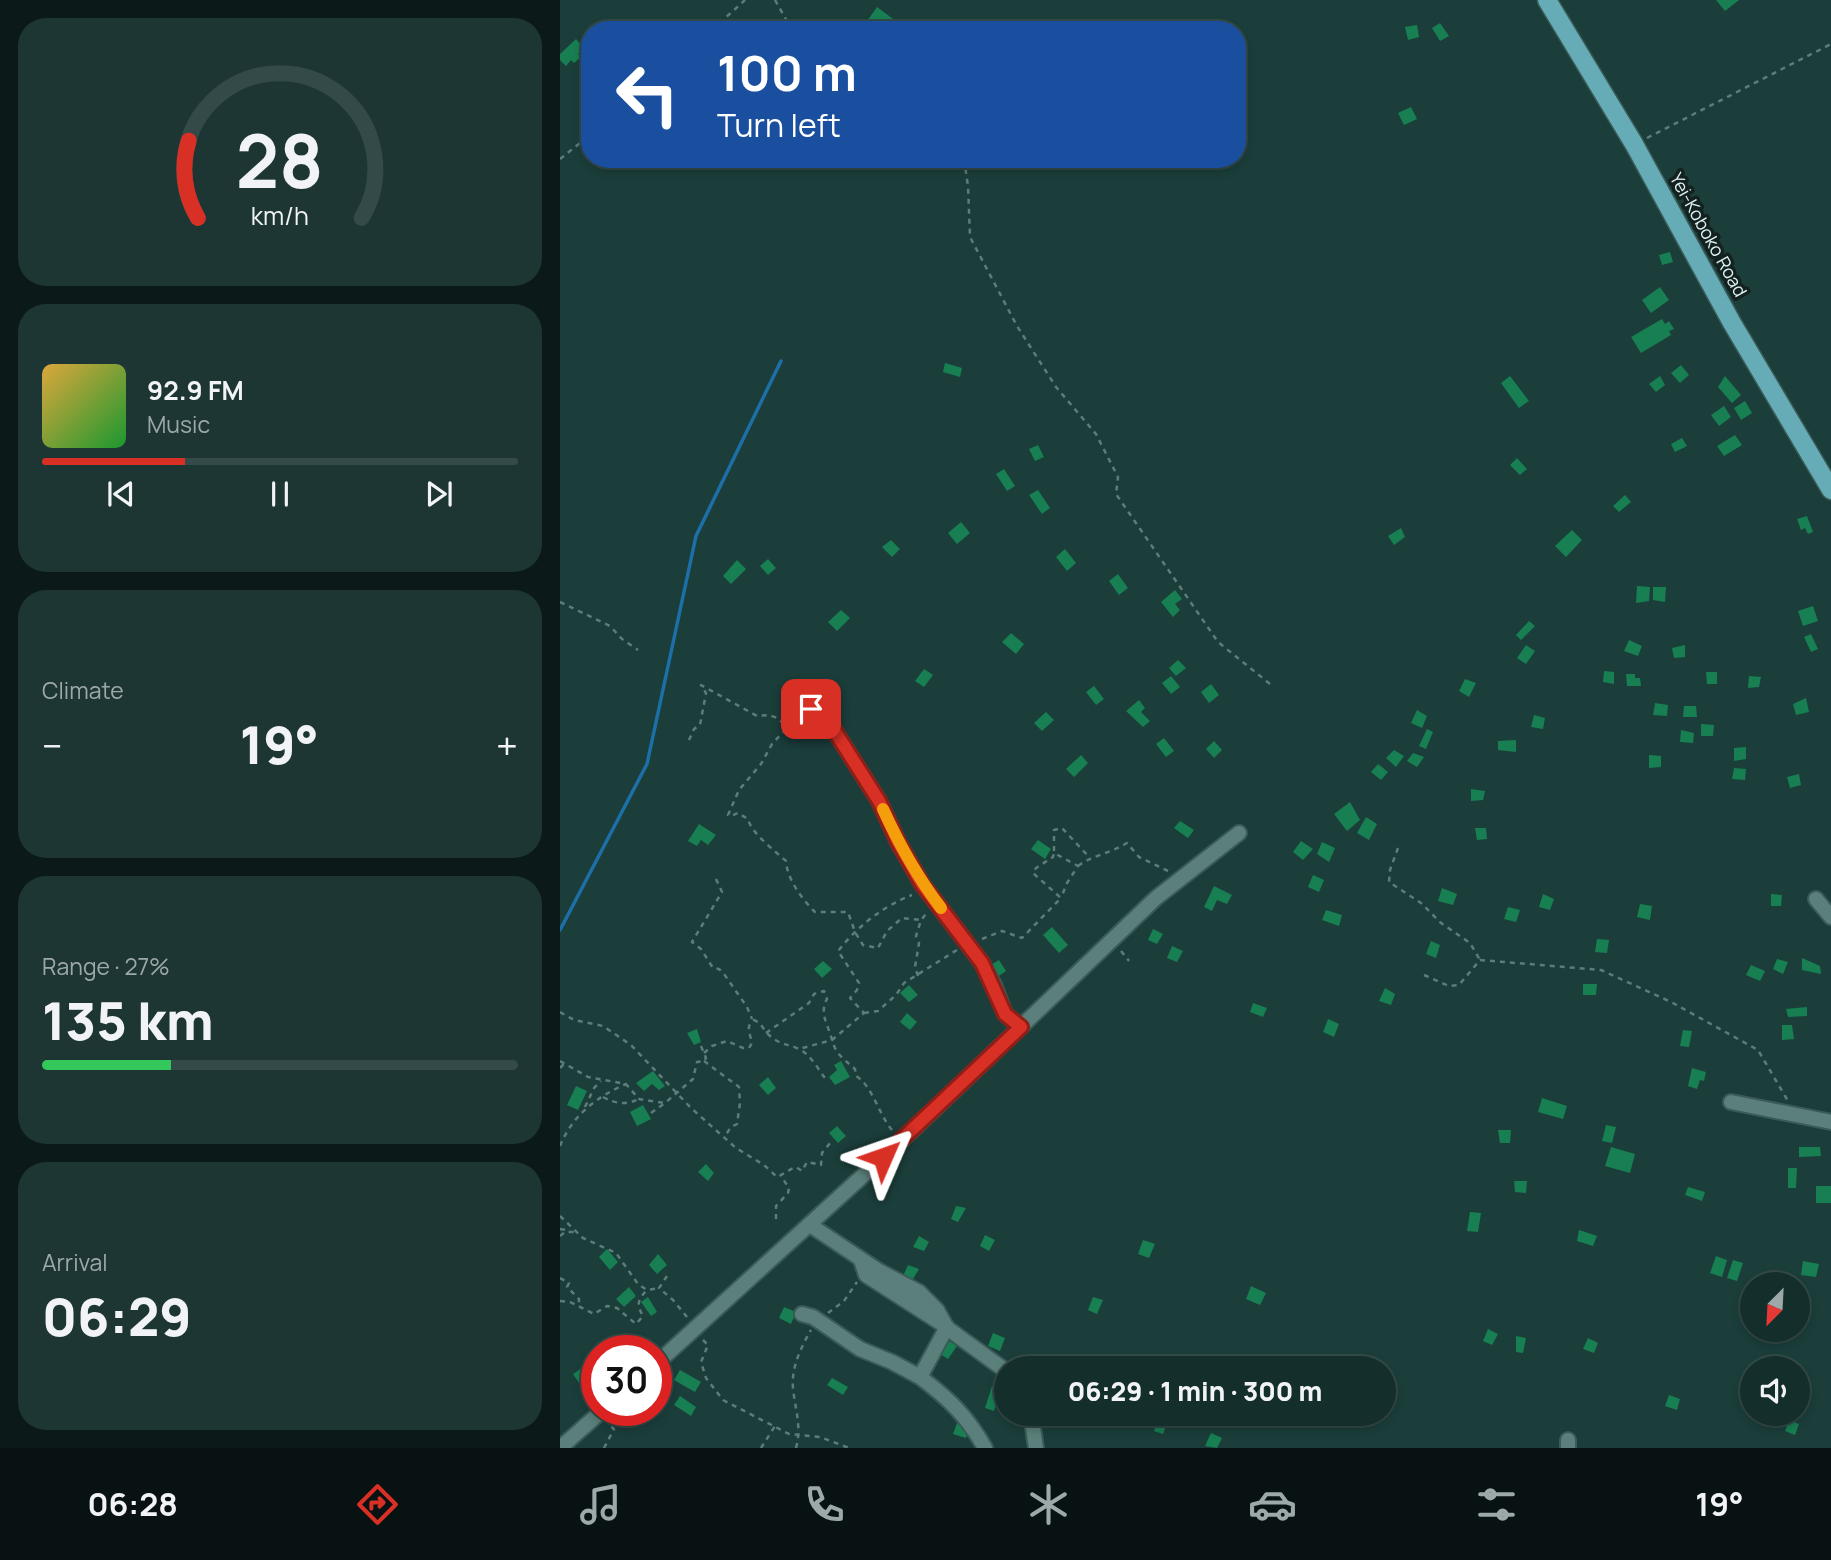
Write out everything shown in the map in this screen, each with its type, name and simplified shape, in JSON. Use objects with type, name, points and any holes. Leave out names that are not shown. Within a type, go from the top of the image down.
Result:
[{"type":"main road","name":"Yei-Koboko Road","points":[[1547,0],[1634,144],[1732,323],[1831,490]]},
{"type":"street","points":[[799,705],[822,711],[879,801],[898,842],[929,893],[994,985],[1005,1014],[1021,1027]]},
{"type":"street","points":[[672,1350],[901,1140],[1156,898],[1239,833]]},
{"type":"street","points":[[1816,899],[1831,917]]},
{"type":"street","points":[[1731,1102],[1831,1122]]},
{"type":"street","points":[[810,1225],[862,1260],[919,1292],[937,1310],[947,1327],[994,1362]]},
{"type":"street","points":[[803,1314],[813,1317],[860,1349],[920,1377],[947,1396],[978,1433],[985,1448]]},
{"type":"street","points":[[920,1377],[947,1327]]},
{"type":"street","points":[[560,1448],[585,1426]]},
{"type":"street","points":[[1033,1426],[1036,1448]]},
{"type":"path","points":[[722,21],[745,0]]},
{"type":"path","points":[[775,0],[787,21]]},
{"type":"path","points":[[1634,144],[1831,44]]},
{"type":"path","points":[[560,159],[581,142]]},
{"type":"path","points":[[965,168],[970,237],[1017,326],[1056,387],[1096,434],[1118,477],[1116,494],[1218,642],[1270,684]]},
{"type":"path","points":[[560,602],[610,626],[638,650]]},
{"type":"path","points":[[689,740],[694,729],[700,725],[706,693],[701,685],[757,716],[769,715],[788,727],[799,705]]},
{"type":"path","points":[[786,729],[739,790],[728,815],[738,813],[748,820],[755,832],[786,861],[786,869],[800,895],[815,912],[848,912],[863,945],[878,948],[887,931],[902,918],[921,920]]},
{"type":"path","points":[[1061,898],[1033,873],[1053,857],[1054,830],[1062,828],[1090,858]]},
{"type":"path","points":[[704,1053],[712,1046],[727,1041],[749,1048],[752,1043],[748,1030],[754,1020],[784,1046],[799,1049],[832,1040],[864,1013],[878,1011],[896,995],[904,983],[946,955],[1002,930],[1022,938],[1061,898],[1078,866],[1090,858],[1116,850],[1127,843],[1139,857],[1168,871],[1166,876]]},
{"type":"path","points":[[1398,848],[1390,870],[1389,882],[1421,903],[1441,923],[1470,943],[1480,960]]},
{"type":"path","points":[[1054,852],[1078,866]]},
{"type":"path","points":[[716,879],[722,892],[692,942],[701,949],[713,968],[724,974],[752,1019]]},
{"type":"path","points":[[864,1013],[850,998],[859,984],[838,951],[855,932],[897,901],[929,893],[927,912],[921,920],[916,936],[919,943],[915,967],[918,976]]},
{"type":"path","points":[[1424,975],[1449,986],[1459,985],[1480,960]]},
{"type":"path","points":[[1480,960],[1601,970],[1671,1002],[1758,1050],[1797,1116]]},
{"type":"path","points":[[766,1033],[809,1003],[814,994],[824,991],[827,999],[823,1008],[824,1015],[838,1055],[855,1069],[856,1076],[864,1081],[885,1121],[901,1140]]},
{"type":"path","points":[[560,1012],[574,1020],[603,1026],[631,1045],[691,1108],[736,1148],[764,1165],[777,1177],[796,1167],[802,1171],[807,1162],[821,1165],[822,1153],[831,1142]]},
{"type":"path","points":[[701,1046],[706,1058],[704,1061]]},
{"type":"path","points":[[799,1049],[812,1060],[825,1078]]},
{"type":"path","points":[[560,1061],[577,1072],[601,1081],[625,1084],[639,1099]]},
{"type":"path","points":[[651,1113],[693,1079],[697,1062],[704,1061],[738,1087],[740,1103],[737,1124],[731,1127],[725,1136]]},
{"type":"path","points":[[560,1068],[565,1063]]},
{"type":"path","points":[[560,1146],[566,1130],[601,1081]]},
{"type":"path","points":[[584,1108],[625,1084]]},
{"type":"path","points":[[603,1097],[612,1102],[627,1104],[639,1099],[666,1103]]},
{"type":"path","points":[[776,1219],[776,1206],[788,1193],[789,1188],[781,1176]]},
{"type":"path","points":[[560,1216],[574,1231]]},
{"type":"path","points":[[560,1229],[574,1231],[616,1253],[638,1284],[647,1290]]},
{"type":"path","points":[[560,1236],[574,1231]]},
{"type":"path","points":[[823,1318],[844,1301],[857,1282],[862,1260]]},
{"type":"path","points":[[560,1301],[579,1306],[594,1314],[607,1306],[617,1308],[636,1324],[643,1316],[638,1307],[639,1299],[647,1290],[659,1288],[667,1276]]},
{"type":"path","points":[[560,1278],[569,1283],[567,1287],[579,1299],[579,1306]]},
{"type":"path","points":[[659,1288],[685,1312],[694,1331],[708,1345],[701,1362],[706,1378],[723,1400],[789,1434],[820,1437],[849,1448]]},
{"type":"path","points":[[796,1448],[799,1435],[793,1373],[804,1343],[817,1325]]},
{"type":"path","points":[[604,1448],[614,1429],[611,1426]]},
{"type":"path","points":[[761,1448],[775,1426]]},
{"type":"building","points":[[1716,0],[1739,0],[1725,11]]},
{"type":"building","points":[[877,7],[896,21],[867,21]]},
{"type":"building","points":[[1440,23],[1449,36],[1440,41],[1432,28]]},
{"type":"building","points":[[1417,25],[1419,37],[1408,40],[1405,27]]},
{"type":"building","points":[[576,39],[581,45],[578,54],[581,57],[574,63],[571,60],[566,66],[560,60],[560,54]]},
{"type":"building","points":[[1411,107],[1417,119],[1404,125],[1398,113]]},
{"type":"building","points":[[1670,252],[1673,262],[1662,265],[1659,255]]},
{"type":"building","points":[[1660,287],[1669,300],[1651,313],[1642,300]]},
{"type":"building","points":[[1662,319],[1665,324],[1669,321],[1674,329],[1669,331],[1671,335],[1641,353],[1631,337]]},
{"type":"building","points":[[945,363],[962,368],[960,377],[943,372]]},
{"type":"building","points":[[1681,365],[1689,375],[1680,383],[1671,373]]},
{"type":"building","points":[[1510,376],[1529,401],[1519,408],[1501,383]]},
{"type":"building","points":[[1660,376],[1665,385],[1656,392],[1649,384]]},
{"type":"building","points":[[1725,376],[1741,395],[1732,403],[1718,387]]},
{"type":"building","points":[[1745,401],[1752,413],[1741,420],[1734,408]]},
{"type":"building","points":[[1724,406],[1731,417],[1719,426],[1711,415]]},
{"type":"building","points":[[1735,435],[1742,445],[1724,456],[1717,446]]},
{"type":"building","points":[[1682,438],[1687,446],[1675,452],[1671,444]]},
{"type":"building","points":[[1038,445],[1044,457],[1035,461],[1029,449]]},
{"type":"building","points":[[1517,458],[1527,469],[1520,475],[1510,465]]},
{"type":"building","points":[[1004,469],[1015,486],[1007,491],[996,474]]},
{"type":"building","points":[[1038,490],[1050,508],[1042,514],[1029,495]]},
{"type":"building","points":[[1625,495],[1631,502],[1619,512],[1613,506]]},
{"type":"building","points":[[1807,516],[1813,532],[1808,534],[1805,528],[1801,530],[1797,519]]},
{"type":"building","points":[[961,522],[970,533],[957,544],[948,533]]},
{"type":"building","points":[[1401,528],[1405,537],[1394,545],[1388,536]]},
{"type":"building","points":[[1572,530],[1582,540],[1566,557],[1555,546]]},
{"type":"building","points":[[891,540],[900,549],[892,557],[882,547]]},
{"type":"building","points":[[1065,549],[1076,563],[1067,571],[1056,557]]},
{"type":"building","points":[[768,559],[776,568],[768,575],[760,566]]},
{"type":"building","points":[[737,560],[746,569],[731,584],[723,576]]},
{"type":"building","points":[[1118,574],[1128,588],[1119,595],[1109,581]]},
{"type":"building","points":[[1637,586],[1650,587],[1649,601],[1636,603]]},
{"type":"building","points":[[1653,587],[1666,587],[1665,602],[1653,600]]},
{"type":"building","points":[[1175,590],[1182,599],[1175,604],[1180,610],[1173,617],[1161,602]]},
{"type":"building","points":[[1813,606],[1818,621],[1803,626],[1798,611]]},
{"type":"building","points":[[841,610],[850,618],[837,631],[828,622]]},
{"type":"building","points":[[1529,621],[1535,626],[1521,640],[1516,635]]},
{"type":"building","points":[[1011,633],[1024,644],[1016,654],[1002,642]]},
{"type":"building","points":[[1811,634],[1818,649],[1811,652],[1804,637]]},
{"type":"building","points":[[1629,640],[1642,646],[1638,656],[1624,651]]},
{"type":"building","points":[[1526,645],[1535,651],[1526,664],[1517,658]]},
{"type":"building","points":[[1685,645],[1685,657],[1674,658],[1672,648]]},
{"type":"building","points":[[1178,660],[1186,668],[1176,676],[1169,668]]},
{"type":"building","points":[[924,669],[933,675],[924,687],[915,681]]},
{"type":"building","points":[[1604,671],[1614,672],[1614,684],[1603,682]]},
{"type":"building","points":[[1706,672],[1717,672],[1717,684],[1707,684]]},
{"type":"building","points":[[1626,674],[1635,674],[1635,678],[1640,678],[1641,686],[1627,686]]},
{"type":"building","points":[[1171,676],[1180,687],[1171,694],[1162,683]]},
{"type":"building","points":[[1749,676],[1761,677],[1759,687],[1748,688]]},
{"type":"building","points":[[1465,679],[1476,683],[1469,697],[1459,691]]},
{"type":"building","points":[[1211,684],[1219,695],[1209,703],[1201,692]]},
{"type":"building","points":[[1094,686],[1104,699],[1096,705],[1086,692]]},
{"type":"building","points":[[1806,698],[1809,712],[1796,715],[1793,704]]},
{"type":"building","points":[[1139,700],[1145,708],[1141,712],[1150,721],[1143,727],[1126,711]]},
{"type":"building","points":[[1655,703],[1668,705],[1667,716],[1653,715]]},
{"type":"building","points":[[1684,706],[1696,706],[1697,717],[1683,717]]},
{"type":"building","points":[[1417,710],[1427,716],[1422,728],[1411,723]]},
{"type":"building","points":[[1046,712],[1054,720],[1042,731],[1034,723]]},
{"type":"building","points":[[1534,715],[1545,718],[1543,729],[1531,727]]},
{"type":"building","points":[[1701,724],[1714,725],[1713,736],[1701,736]]},
{"type":"building","points":[[1427,729],[1433,732],[1426,749],[1419,746]]},
{"type":"building","points":[[1681,730],[1694,733],[1693,743],[1680,742]]},
{"type":"building","points":[[1164,738],[1174,751],[1166,757],[1156,744]]},
{"type":"building","points":[[1516,740],[1516,752],[1498,750],[1498,741]]},
{"type":"building","points":[[1214,741],[1222,750],[1214,758],[1206,749]]},
{"type":"building","points":[[1746,747],[1746,759],[1734,761],[1734,748]]},
{"type":"building","points":[[1394,750],[1404,756],[1396,767],[1386,758]]},
{"type":"building","points":[[1413,753],[1424,757],[1417,767],[1407,761]]},
{"type":"building","points":[[1081,755],[1088,763],[1074,777],[1066,769]]},
{"type":"building","points":[[1649,755],[1661,756],[1661,767],[1649,768]]},
{"type":"building","points":[[1378,764],[1388,772],[1381,780],[1371,772]]},
{"type":"building","points":[[1734,768],[1746,769],[1745,780],[1732,779]]},
{"type":"building","points":[[1799,774],[1801,785],[1790,788],[1787,777]]},
{"type":"building","points":[[1471,789],[1485,791],[1483,800],[1471,801]]},
{"type":"building","points":[[1350,802],[1360,820],[1347,831],[1334,814]]},
{"type":"building","points":[[1366,817],[1377,824],[1369,840],[1357,833]]},
{"type":"building","points":[[1180,821],[1194,830],[1188,838],[1174,828]]},
{"type":"building","points":[[699,824],[716,835],[708,845],[701,840],[697,846],[688,841]]},
{"type":"building","points":[[1475,828],[1486,828],[1487,839],[1477,840]]},
{"type":"building","points":[[1038,840],[1051,849],[1045,859],[1031,849]]},
{"type":"building","points":[[1301,841],[1313,849],[1303,860],[1293,852]]},
{"type":"building","points":[[1322,842],[1335,848],[1329,862],[1317,854]]},
{"type":"building","points":[[1313,875],[1324,880],[1319,892],[1308,887]]},
{"type":"building","points":[[1214,886],[1232,895],[1227,904],[1217,900],[1212,911],[1204,907]]},
{"type":"building","points":[[1442,888],[1457,894],[1453,905],[1438,901]]},
{"type":"building","points":[[1543,894],[1554,899],[1550,910],[1539,907]]},
{"type":"building","points":[[1771,894],[1782,895],[1781,906],[1771,906]]},
{"type":"building","points":[[1640,904],[1652,906],[1650,920],[1637,917]]},
{"type":"building","points":[[1508,907],[1520,910],[1516,922],[1504,919]]},
{"type":"building","points":[[1326,910],[1342,915],[1339,926],[1322,920]]},
{"type":"building","points":[[1052,927],[1068,945],[1059,953],[1043,935]]},
{"type":"building","points":[[1153,929],[1163,934],[1157,944],[1148,940]]},
{"type":"building","points":[[1597,939],[1609,940],[1607,953],[1595,952]]},
{"type":"building","points":[[1431,941],[1440,945],[1436,958],[1426,954]]},
{"type":"building","points":[[1172,946],[1183,951],[1177,962],[1167,958]]},
{"type":"building","points":[[1802,958],[1820,966],[1821,974],[1802,970]]},
{"type":"building","points":[[1777,959],[1788,962],[1783,974],[1773,969]]},
{"type":"building","points":[[999,960],[1006,971],[996,978],[989,966]]},
{"type":"building","points":[[823,961],[832,969],[822,978],[814,969]]},
{"type":"building","points":[[1751,965],[1765,971],[1760,981],[1746,975]]},
{"type":"building","points":[[1583,984],[1597,984],[1596,995],[1583,995]]},
{"type":"building","points":[[909,985],[918,995],[909,1002],[900,993]]},
{"type":"building","points":[[1385,988],[1395,994],[1391,1005],[1379,1001]]},
{"type":"building","points":[[1253,1003],[1267,1008],[1263,1017],[1250,1012]]},
{"type":"building","points":[[1807,1007],[1807,1016],[1788,1017],[1786,1009]]},
{"type":"building","points":[[907,1013],[917,1022],[910,1030],[900,1022]]},
{"type":"building","points":[[1328,1019],[1339,1024],[1334,1037],[1323,1032]]},
{"type":"building","points":[[1782,1025],[1792,1025],[1794,1039],[1782,1040]]},
{"type":"building","points":[[697,1029],[701,1042],[694,1045],[687,1033]]},
{"type":"building","points":[[1683,1030],[1692,1031],[1689,1047],[1680,1046]]},
{"type":"building","points":[[841,1061],[850,1077],[835,1085],[829,1077],[837,1070],[834,1065]]},
{"type":"building","points":[[1692,1068],[1706,1072],[1704,1081],[1700,1080],[1697,1089],[1688,1086]]},
{"type":"building","points":[[653,1071],[665,1086],[659,1090],[652,1084],[644,1091],[636,1083]]},
{"type":"building","points":[[768,1077],[776,1088],[768,1095],[759,1085]]},
{"type":"building","points":[[576,1086],[587,1091],[578,1110],[567,1105]]},
{"type":"building","points":[[1542,1098],[1567,1106],[1563,1119],[1538,1112]]},
{"type":"building","points":[[643,1105],[651,1119],[637,1126],[630,1112]]},
{"type":"building","points":[[1606,1125],[1616,1127],[1612,1143],[1602,1141]]},
{"type":"building","points":[[837,1126],[846,1136],[838,1143],[829,1133]]},
{"type":"building","points":[[1498,1130],[1511,1130],[1510,1143],[1500,1143]]},
{"type":"building","points":[[1611,1147],[1635,1154],[1630,1173],[1605,1166]]},
{"type":"building","points":[[1799,1147],[1820,1147],[1821,1156],[1799,1157]]},
{"type":"building","points":[[706,1164],[714,1173],[708,1181],[698,1172]]},
{"type":"building","points":[[1788,1168],[1797,1168],[1796,1188],[1788,1188]]},
{"type":"building","points":[[1514,1181],[1527,1181],[1526,1193],[1515,1192]]},
{"type":"building","points":[[1816,1186],[1831,1186],[1831,1203],[1816,1203]]},
{"type":"building","points":[[1688,1187],[1705,1192],[1702,1201],[1685,1195]]},
{"type":"building","points":[[956,1206],[966,1208],[958,1222],[951,1219]]},
{"type":"building","points":[[1470,1212],[1481,1213],[1478,1232],[1467,1231]]},
{"type":"building","points":[[1579,1230],[1597,1236],[1593,1246],[1577,1241]]},
{"type":"building","points":[[985,1235],[995,1240],[989,1251],[980,1246]]},
{"type":"building","points":[[919,1236],[929,1242],[924,1251],[913,1247]]},
{"type":"building","points":[[1143,1240],[1155,1244],[1149,1258],[1138,1254]]},
{"type":"building","points":[[607,1249],[618,1262],[610,1270],[599,1257]]},
{"type":"building","points":[[658,1254],[667,1265],[657,1274],[649,1265]]},
{"type":"building","points":[[1716,1256],[1727,1260],[1722,1277],[1710,1273]]},
{"type":"building","points":[[1733,1260],[1743,1263],[1737,1281],[1727,1278]]},
{"type":"building","points":[[1803,1261],[1819,1264],[1816,1277],[1810,1276],[1810,1272],[1801,1272]]},
{"type":"building","points":[[908,1265],[919,1269],[913,1279],[903,1276]]},
{"type":"building","points":[[1251,1286],[1266,1293],[1260,1305],[1246,1299]]},
{"type":"building","points":[[629,1287],[636,1296],[624,1307],[616,1299]]},
{"type":"building","points":[[648,1297],[657,1312],[651,1316],[641,1302]]},
{"type":"building","points":[[1093,1297],[1103,1300],[1097,1314],[1088,1310]]},
{"type":"building","points":[[784,1307],[796,1312],[791,1324],[779,1318]]},
{"type":"building","points":[[1488,1329],[1498,1334],[1492,1345],[1483,1341]]},
{"type":"building","points":[[993,1333],[1005,1338],[1000,1351],[988,1346]]},
{"type":"building","points":[[1516,1336],[1526,1338],[1523,1353],[1516,1352]]},
{"type":"building","points":[[1588,1338],[1598,1343],[1594,1353],[1583,1349]]},
{"type":"building","points":[[949,1341],[957,1346],[948,1359],[940,1354]]},
{"type":"building","points":[[581,1369],[581,1382],[579,1383],[573,1374]]},
{"type":"building","points":[[680,1370],[701,1382],[695,1392],[674,1380]]},
{"type":"building","points":[[832,1378],[848,1387],[843,1395],[827,1385]]},
{"type":"building","points":[[992,1386],[994,1387],[994,1411],[985,1408]]},
{"type":"building","points":[[1669,1395],[1680,1399],[1677,1410],[1665,1406]]},
{"type":"building","points":[[680,1396],[696,1407],[691,1416],[674,1405]]},
{"type":"building","points":[[957,1423],[969,1428],[966,1438],[953,1434]]},
{"type":"building","points":[[1156,1426],[1166,1426],[1163,1434],[1154,1431]]},
{"type":"building","points":[[1787,1426],[1798,1426],[1795,1435],[1785,1431]]},
{"type":"building","points":[[1211,1433],[1222,1438],[1217,1448],[1205,1446]]},
{"type":"waterway","points":[[560,930],[647,764],[696,536],[781,361]]},
{"type":"slow traffic","points":[[883,809],[922,884],[941,908]]},
{"type":"route","points":[[811,709],[822,711],[879,801],[922,884],[982,963],[1005,1014],[1021,1027],[883,1157]]}]
